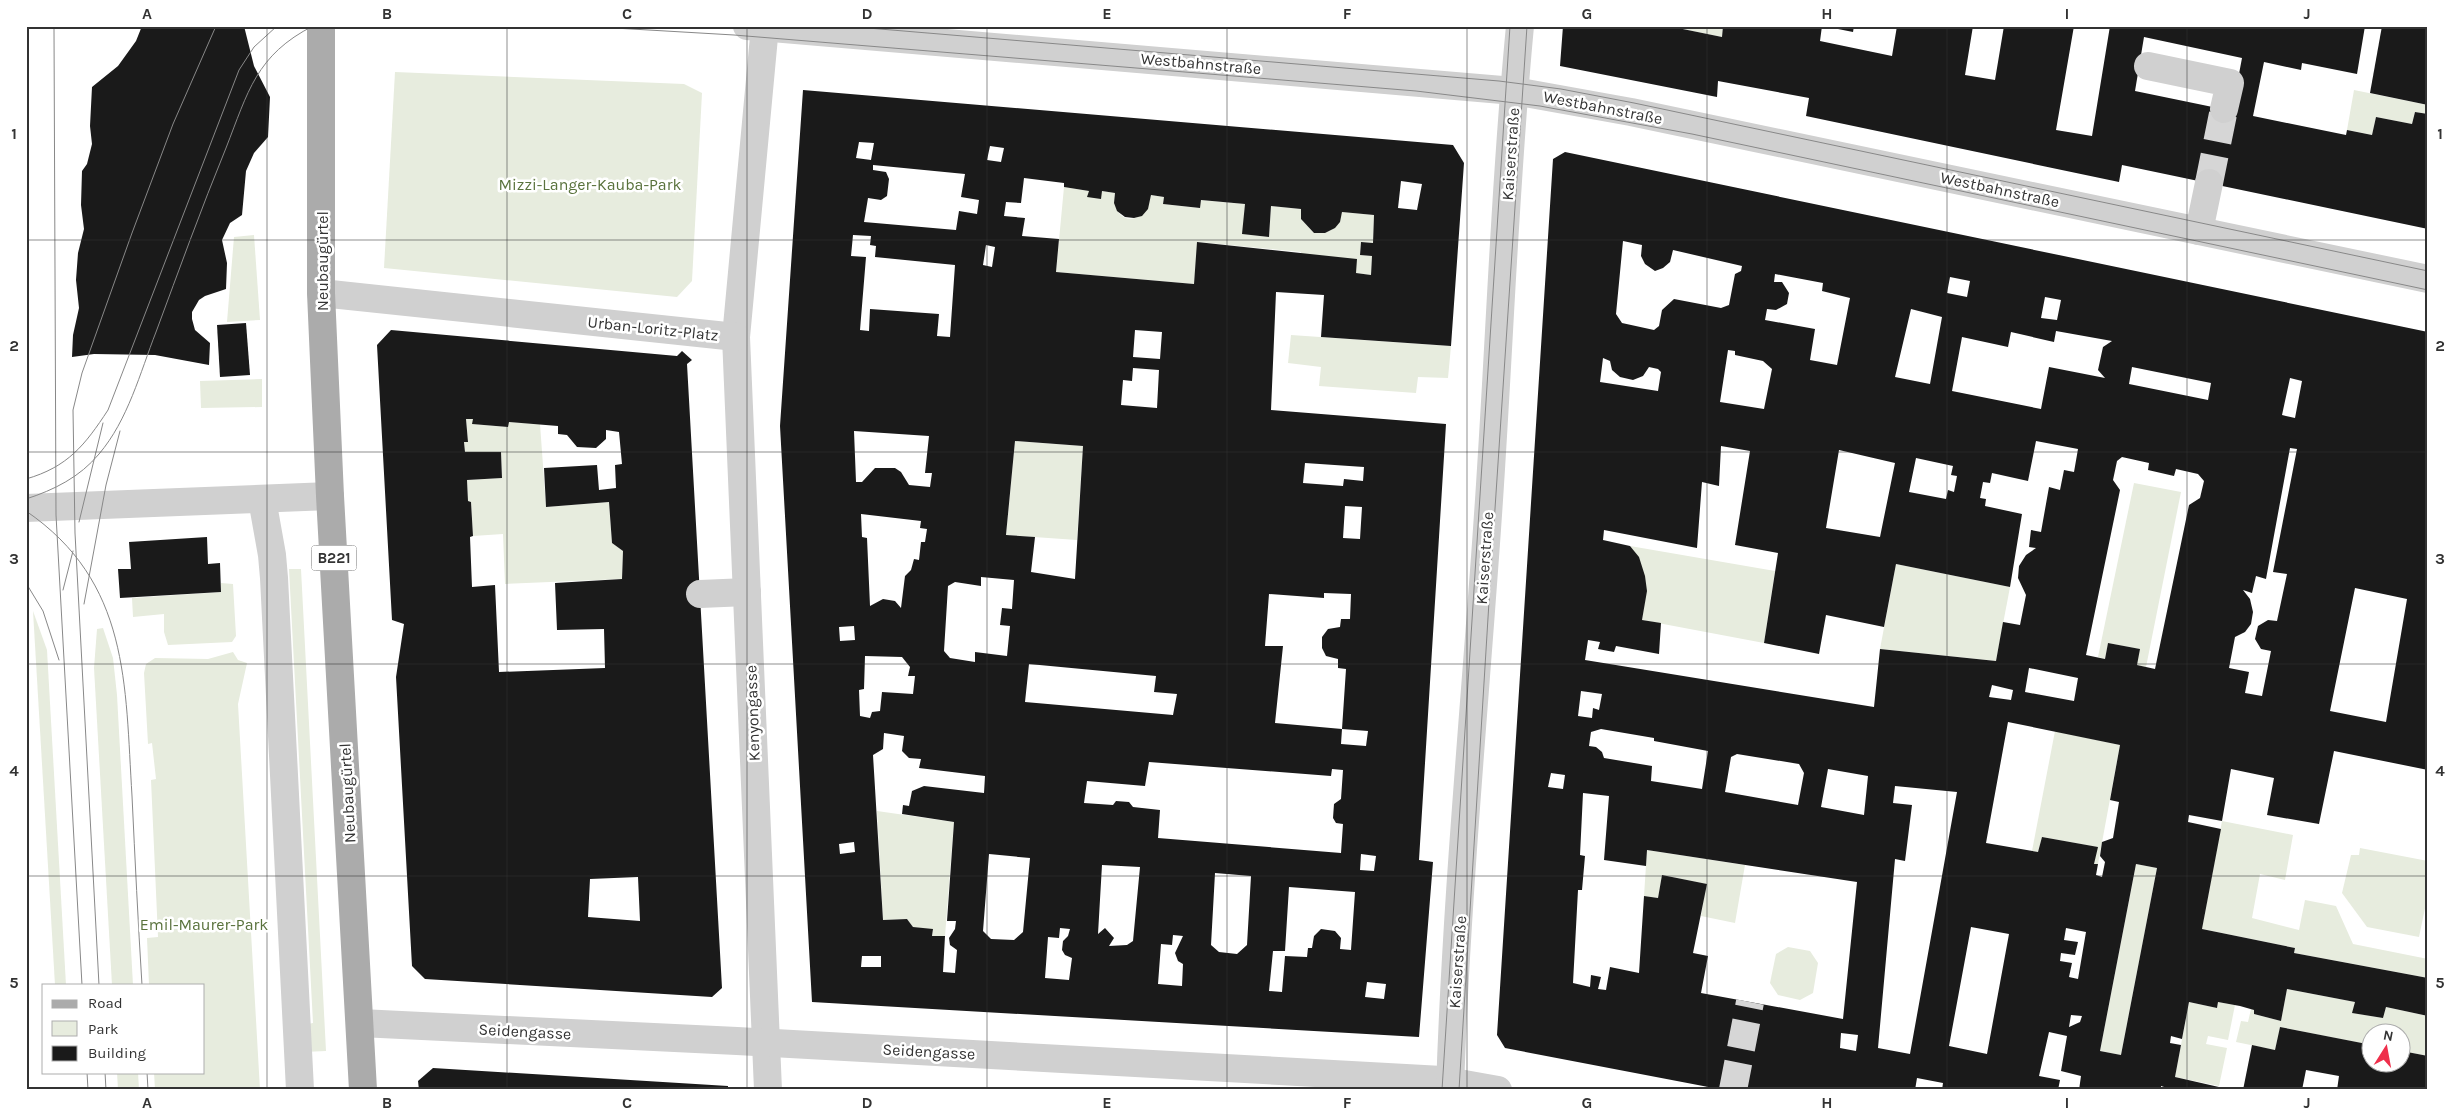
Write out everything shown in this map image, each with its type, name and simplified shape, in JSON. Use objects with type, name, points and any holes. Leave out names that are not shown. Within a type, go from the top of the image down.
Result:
[{"type":"main road","name":"Neubaugürtel","points":[[321,26],[321,293],[330,496],[363,1090]]},
{"type":"street","name":"Kaiserstraße","points":[[1450,1085],[1514,91],[1520,26]]},
{"type":"street","name":"Urban-Loritz-Platz","points":[[321,293],[736,337],[759,27]]},
{"type":"street","name":"Westbahnstraße","points":[[759,27],[1514,91],[1631,112],[2428,279]]},
{"type":"street","points":[[2148,66],[2230,83],[2224,109]]},
{"type":"street","points":[[2199,231],[2209,183]]},
{"type":"street","name":"Kenyongasse","points":[[736,337],[768,1090]]},
{"type":"street","points":[[26,508],[330,496]]},
{"type":"street","points":[[262,499],[274,578],[300,1090]]},
{"type":"street","points":[[700,594],[747,592]]},
{"type":"street","name":"Seidengasse","points":[[360,1023],[766,1042],[1450,1085],[1498,1090]]},
{"type":"green space","points":[[1668,26],[1723,26],[1722,37]]},
{"type":"green space","name":"Mizzi-Langer-Kauba-Park","points":[[395,72],[684,84],[702,93],[692,281],[677,297],[384,268]]},
{"type":"green space","points":[[2354,90],[2428,105],[2428,114],[2415,112],[2412,124],[2376,117],[2372,135],[2347,130]]},
{"type":"green space","points":[[1064,187],[1089,191],[1088,197],[1102,191],[1115,193],[1115,203],[1118,211],[1129,219],[1142,214],[1151,195],[1164,197],[1163,204],[1199,208],[1201,200],[1245,204],[1243,234],[1269,237],[1271,206],[1301,209],[1301,219],[1314,233],[1333,229],[1339,222],[1342,212],[1374,215],[1373,243],[1361,242],[1360,255],[1372,256],[1371,275],[1356,273],[1301,254],[1301,252],[1198,242],[1194,284],[1056,272]]},
{"type":"green space","points":[[254,235],[260,320],[227,322],[234,237]]},
{"type":"green space","points":[[1291,335],[1451,346],[1448,378],[1418,377],[1416,393],[1319,386],[1321,367],[1288,363]]},
{"type":"green space","points":[[262,379],[262,407],[201,408],[200,381]]},
{"type":"green space","points":[[466,419],[473,419],[473,424],[507,427],[509,422],[540,424],[546,507],[609,502],[612,543],[623,551],[622,579],[505,584],[503,534],[473,536],[471,502],[468,501],[467,480],[502,478],[501,452],[465,452],[464,442],[468,442]]},
{"type":"green space","points":[[1015,441],[1083,446],[1077,540],[1006,535]]},
{"type":"green space","points":[[2134,483],[2181,492],[2146,667],[2137,665],[2139,649],[2108,643],[2105,659],[2098,657]]},
{"type":"green space","points":[[1630,546],[1775,571],[1764,643],[1642,620],[1645,581],[1640,564]]},
{"type":"green space","points":[[1896,564],[2010,587],[1996,661],[1880,649]]},
{"type":"green space","points":[[289,569],[301,569],[326,1051],[304,1052],[302,1025],[313,1023]]},
{"type":"green space","points":[[221,583],[233,584],[236,636],[232,642],[168,645],[164,632],[164,614],[133,617],[132,598],[221,592]]},
{"type":"green space","points":[[33,611],[47,650],[66,984],[55,984]]},
{"type":"green space","points":[[103,628],[113,658],[117,695],[133,984],[112,984],[94,668],[97,629]]},
{"type":"green space","name":"Emil-Maurer-Park","points":[[233,652],[238,660],[247,663],[238,704],[260,1090],[155,1090],[154,1074],[205,1074],[205,984],[149,984],[147,938],[158,937],[151,780],[156,779],[152,743],[148,744],[144,673],[146,664],[155,658],[208,659]]},
{"type":"green space","points":[[2055,731],[2120,745],[2098,864],[2094,864],[2097,847],[2042,837],[2038,852],[2032,851]]},
{"type":"green space","points":[[877,811],[954,822],[945,936],[932,936],[933,930],[913,927],[907,919],[883,920]]},
{"type":"green space","points":[[2222,821],[2293,835],[2285,880],[2260,874],[2252,918],[2299,930],[2305,900],[2336,906],[2353,944],[2428,959],[2428,978],[2294,953],[2295,948],[2202,929]]},
{"type":"green space","points":[[2360,848],[2428,861],[2428,894],[2419,937],[2367,927],[2342,893],[2351,855],[2359,855]]},
{"type":"green space","points":[[1647,850],[1745,865],[1735,923],[1701,916],[1706,884],[1662,875],[1658,898],[1644,896]]},
{"type":"green space","points":[[2136,864],[2157,868],[2121,1055],[2100,1051]]},
{"type":"green space","points":[[1788,947],[1810,951],[1818,963],[1813,993],[1800,1000],[1778,995],[1770,983],[1776,954]]},
{"type":"green space","points":[[2287,989],[2355,1002],[2353,1013],[2383,1018],[2386,1007],[2428,1016],[2428,1056],[2412,1053],[2412,1024],[2362,1024],[2362,1043],[2280,1027],[2275,1050],[2236,1042],[2241,1021],[2248,1022],[2251,1009],[2254,1010],[2254,1014],[2281,1021]]},
{"type":"green space","points":[[2189,1002],[2217,1008],[2218,1002],[2235,1005],[2228,1040],[2208,1036],[2206,1044],[2227,1048],[2219,1086],[2175,1077]]},
{"type":"green space","points":[[117,1074],[138,1074],[139,1090],[118,1090]]},
{"type":"building","points":[[142,26],[244,26],[254,66],[270,97],[268,137],[254,153],[246,171],[242,215],[230,223],[222,240],[227,263],[226,289],[199,300],[192,312],[195,330],[210,343],[209,365],[155,355],[94,354],[72,357],[73,335],[79,308],[76,280],[78,253],[84,229],[81,205],[82,171],[87,164],[92,144],[90,126],[92,87],[118,66],[136,41]]},
{"type":"building","points":[[1563,26],[1668,26],[1722,37],[1723,26],[1822,26],[1820,41],[1892,56],[1897,26],[1973,26],[1965,75],[1995,80],[2004,26],[2074,26],[2056,130],[2092,136],[2110,26],[2365,26],[2357,74],[2302,63],[2301,70],[2264,62],[2253,116],[2346,135],[2347,130],[2372,135],[2376,117],[2412,124],[2415,112],[2428,114],[2428,229],[2122,165],[2119,182],[1806,116],[1809,98],[1718,81],[1717,97],[1560,66]],"holes":[[[2144,37],[2242,58],[2232,111],[2135,91]]]},
{"type":"building","points":[[1823,26],[1854,26],[1853,32]]},
{"type":"building","points":[[2382,26],[2428,26],[2428,105],[2370,93]]},
{"type":"building","points":[[803,90],[1453,145],[1464,163],[1451,346],[1321,337],[1324,295],[1276,292],[1271,410],[1446,424],[1419,860],[1433,862],[1419,1037],[812,1002],[780,426]],"holes":[[[859,142],[874,143],[871,160],[856,158]],[[990,146],[1004,148],[1001,162],[987,160]],[[873,165],[965,174],[961,197],[979,200],[977,214],[959,211],[956,230],[864,222],[868,198],[881,200],[887,196],[889,179],[886,172],[873,170]],[[1024,178],[1064,183],[1064,187],[1089,191],[1087,197],[1101,199],[1102,191],[1115,193],[1114,203],[1117,211],[1125,217],[1134,218],[1142,216],[1148,209],[1151,195],[1164,197],[1163,204],[1200,208],[1201,200],[1245,204],[1242,234],[1269,237],[1271,206],[1301,209],[1301,219],[1314,233],[1325,233],[1335,228],[1340,222],[1342,212],[1374,215],[1373,243],[1361,242],[1360,255],[1372,256],[1371,275],[1356,273],[1357,259],[1197,242],[1194,284],[1056,272],[1059,239],[1022,236],[1025,218],[1004,216],[1006,202],[1021,203]],[[1401,181],[1422,184],[1417,210],[1398,208]],[[853,235],[871,236],[870,245],[876,246],[875,257],[955,265],[950,337],[937,336],[939,314],[870,309],[869,331],[860,330],[866,257],[851,256]],[[986,245],[995,247],[992,267],[983,265]],[[1135,330],[1162,332],[1160,359],[1133,357]],[[1133,368],[1159,370],[1157,408],[1121,405],[1123,380],[1132,381]],[[854,431],[929,436],[925,473],[932,473],[930,487],[909,485],[901,472],[895,468],[875,468],[862,482],[856,482]],[[1015,441],[1083,446],[1075,579],[1031,572],[1035,537],[1006,535]],[[1305,463],[1364,467],[1363,481],[1344,479],[1343,486],[1303,483]],[[1345,506],[1362,507],[1360,539],[1343,538]],[[861,514],[921,521],[920,528],[927,529],[925,542],[921,542],[919,560],[914,559],[911,570],[905,576],[901,608],[895,601],[883,599],[870,606],[867,538],[862,537]],[[981,577],[1014,580],[1012,609],[1002,608],[1000,625],[1010,626],[1007,656],[975,652],[975,662],[950,658],[944,651],[948,586],[955,582],[981,586]],[[1324,593],[1351,594],[1350,619],[1341,619],[1340,627],[1328,629],[1322,637],[1322,648],[1326,656],[1338,659],[1338,668],[1346,669],[1342,729],[1275,723],[1283,646],[1265,646],[1269,594],[1324,598]],[[854,626],[855,640],[840,641],[839,627]],[[865,656],[902,657],[910,667],[908,676],[915,676],[913,694],[882,692],[880,711],[872,712],[870,718],[860,716],[859,690],[864,689]],[[1029,664],[1156,676],[1154,692],[1177,694],[1173,715],[1025,702]],[[1342,729],[1368,731],[1366,746],[1341,744]],[[884,733],[904,736],[902,751],[909,758],[921,759],[919,768],[985,776],[984,793],[924,786],[912,791],[909,806],[903,805],[902,814],[954,822],[947,921],[956,921],[955,929],[949,938],[950,945],[957,950],[955,973],[943,972],[945,936],[932,936],[933,929],[913,927],[907,919],[883,920],[873,755],[883,749]],[[1149,762],[1331,776],[1332,769],[1343,770],[1341,799],[1334,804],[1333,818],[1336,823],[1343,824],[1341,853],[1158,838],[1160,810],[1133,807],[1129,802],[1116,801],[1113,805],[1084,803],[1087,781],[1145,786]],[[854,842],[855,852],[840,854],[839,844]],[[989,854],[1030,858],[1023,932],[1014,940],[991,939],[983,931]],[[1361,854],[1376,856],[1374,871],[1360,870]],[[1102,865],[1140,867],[1133,941],[1127,945],[1109,946],[1114,938],[1105,928],[1098,934]],[[1215,873],[1251,876],[1247,945],[1237,954],[1219,952],[1211,945]],[[1289,887],[1355,892],[1351,950],[1340,949],[1341,938],[1335,931],[1321,929],[1314,936],[1312,948],[1308,948],[1307,957],[1285,956],[1282,992],[1269,991],[1273,951],[1285,951]],[[1060,928],[1070,929],[1068,936],[1063,941],[1062,950],[1065,955],[1072,958],[1069,980],[1045,978],[1048,937],[1059,938]],[[1173,935],[1183,936],[1175,953],[1178,961],[1183,964],[1182,986],[1158,984],[1161,944],[1172,945]],[[862,956],[881,956],[881,967],[861,967]],[[1367,982],[1386,984],[1384,999],[1365,997]]]},
{"type":"building","points":[[1565,152],[2428,332],[2428,770],[2334,751],[2319,824],[2267,815],[2274,778],[2231,769],[2222,821],[2189,815],[2188,822],[2221,829],[2202,929],[2295,948],[2294,953],[2428,978],[2428,1016],[2386,1007],[2383,1018],[2352,1013],[2355,1002],[2287,989],[2281,1021],[2254,1014],[2254,1010],[2240,1006],[2218,1002],[2217,1008],[2189,1002],[2182,1039],[2171,1036],[2170,1043],[2181,1045],[2175,1077],[2232,1090],[2173,1090],[2161,1086],[2161,1090],[2079,1090],[2081,1076],[2061,1071],[2067,1036],[2049,1032],[2039,1076],[2060,1080],[2058,1090],[1942,1090],[1943,1083],[1917,1078],[1915,1090],[1724,1090],[1505,1048],[1497,1035],[1553,159]],"holes":[[[1623,241],[1642,245],[1641,256],[1645,264],[1655,271],[1663,268],[1670,262],[1673,250],[1742,266],[1741,271],[1735,274],[1729,305],[1721,308],[1674,299],[1662,310],[1659,326],[1654,330],[1622,323],[1616,314]],[[1775,274],[1823,283],[1822,291],[1850,298],[1837,365],[1810,360],[1815,329],[1765,320],[1767,309],[1776,310],[1787,304],[1789,293],[1782,282],[1774,282]],[[1950,277],[1970,281],[1967,297],[1947,293]],[[2045,297],[2061,300],[2057,320],[2041,318]],[[1911,309],[1942,317],[1930,384],[1895,377]],[[2056,331],[2112,341],[2103,347],[2098,370],[2105,378],[2049,367],[2041,409],[1952,391],[1962,337],[2008,347],[2011,332],[2054,342]],[[1728,350],[1735,351],[1735,355],[1763,361],[1772,369],[1764,409],[1720,402]],[[1603,358],[1610,361],[1612,370],[1620,377],[1633,380],[1643,376],[1649,367],[1658,369],[1661,372],[1658,391],[1600,382]],[[2132,367],[2211,383],[2208,400],[2129,384]],[[2290,378],[2302,381],[2295,418],[2282,415]],[[2036,441],[2078,449],[2074,472],[2064,470],[2060,490],[2049,487],[2041,532],[2031,530],[2029,547],[2036,548],[2026,555],[2019,566],[2018,578],[2026,595],[2020,625],[2003,622],[1996,661],[1880,649],[1874,707],[1585,660],[1588,640],[1600,642],[1598,649],[1614,652],[1616,646],[1659,654],[1661,623],[1642,620],[1647,591],[1639,557],[1630,546],[1603,540],[1604,530],[1697,548],[1702,482],[1719,486],[1721,446],[1750,451],[1735,545],[1778,553],[1764,643],[1819,654],[1826,615],[1884,627],[1896,564],[2010,587],[2022,514],[1985,506],[1986,499],[1980,498],[1983,482],[1990,483],[1992,473],[2028,481]],[[2290,448],[2297,449],[2273,572],[2287,574],[2277,621],[2268,620],[2258,626],[2255,639],[2261,649],[2271,651],[2262,696],[2245,693],[2249,672],[2229,668],[2235,637],[2245,632],[2251,624],[2253,612],[2250,599],[2243,590],[2252,593],[2256,576],[2266,579]],[[1839,450],[1895,463],[1880,537],[1826,528]],[[2122,457],[2149,463],[2148,470],[2174,476],[2176,469],[2198,474],[2204,481],[2200,498],[2189,505],[2155,669],[2137,665],[2140,649],[2108,643],[2105,659],[2086,655],[2120,490],[2113,480],[2117,461]],[[1916,458],[1953,466],[1951,475],[1957,476],[1954,492],[1948,490],[1946,499],[1909,492]],[[2355,588],[2407,599],[2386,722],[2330,711]],[[2029,668],[2078,678],[2074,701],[2025,692]],[[1992,685],[2013,690],[2011,700],[1989,697]],[[1581,691],[1602,694],[1599,710],[1593,708],[1592,718],[1578,716]],[[2008,722],[2120,745],[2110,800],[2119,802],[2113,838],[2102,842],[2100,856],[2105,862],[2102,877],[2096,875],[2098,864],[2094,864],[2098,847],[2042,837],[2038,852],[1986,843]],[[1601,729],[1654,738],[1654,741],[1708,751],[1702,789],[1651,781],[1652,766],[1604,758],[1602,752],[1596,747],[1589,746],[1591,732]],[[1737,754],[1799,764],[1804,773],[1798,805],[1725,792],[1731,757]],[[1828,769],[1868,776],[1864,815],[1821,807]],[[1551,773],[1565,775],[1563,789],[1548,787]],[[1895,786],[1957,792],[1910,1054],[1878,1048],[1895,859],[1905,861],[1912,805],[1893,803]],[[1583,793],[1609,796],[1604,860],[1646,866],[1647,850],[1857,882],[1843,1019],[1701,993],[1708,956],[1693,953],[1707,884],[1662,875],[1658,898],[1644,896],[1639,973],[1610,967],[1606,990],[1598,989],[1601,977],[1591,975],[1590,987],[1573,983],[1578,890],[1582,890],[1585,856],[1580,855]],[[2136,864],[2157,868],[2121,1055],[2100,1051]],[[1971,927],[2009,934],[1987,1054],[1949,1046]],[[2066,928],[2086,932],[2078,979],[2069,977],[2072,963],[2060,961],[2061,953],[2075,955],[2078,942],[2064,940]],[[2071,1015],[2082,1016],[2080,1022],[2069,1027]],[[1841,1033],[1858,1035],[1856,1051],[1840,1048]]]},
{"type":"building","points":[[246,323],[250,375],[220,377],[217,325]]},
{"type":"building","points":[[391,330],[677,356],[682,351],[692,360],[687,364],[722,988],[712,997],[425,979],[412,966],[396,677],[404,624],[392,620],[377,345]],"holes":[[[466,419],[473,419],[472,424],[508,427],[509,422],[558,426],[558,434],[567,435],[577,447],[596,448],[606,439],[606,430],[619,432],[622,464],[615,465],[616,488],[599,490],[597,465],[544,468],[546,507],[609,502],[612,543],[623,551],[622,579],[555,583],[557,630],[604,629],[605,668],[499,672],[495,585],[472,587],[470,537],[473,536],[471,502],[468,501],[467,480],[502,478],[501,452],[465,452],[464,442],[468,442]],[[638,877],[640,921],[588,917],[590,879]]]},
{"type":"building","points":[[207,537],[208,564],[220,563],[221,592],[120,598],[118,569],[131,569],[129,542]]},
{"type":"building","points":[[2280,1027],[2362,1043],[2362,1074],[2412,1074],[2412,1053],[2428,1056],[2428,1090],[2396,1087],[2395,1090],[2337,1090],[2339,1076],[2306,1070],[2302,1090],[2243,1090],[2252,1045],[2275,1050]]},
{"type":"building","points":[[433,1068],[728,1086],[728,1090],[419,1090],[418,1081]]},
{"type":"tunnel","points":[[2209,183],[2224,109]]},
{"type":"tunnel","points":[[1733,1090],[1750,1002]]},
{"type":"tram line","points":[[54,26],[56,515],[82,984]]},
{"type":"tram line","points":[[99,984],[75,533],[73,410],[82,373],[132,233],[173,124],[216,26]]},
{"type":"tram line","points":[[26,479],[53,468],[74,453],[91,434],[108,410],[239,70],[254,47],[277,26]]},
{"type":"tram line","points":[[26,499],[56,487],[75,476],[92,462],[109,441],[132,396],[248,92],[256,77],[278,49],[313,26]]},
{"type":"tram line","points":[[580,26],[734,35],[1416,91],[1540,106],[1692,134],[2428,290]]},
{"type":"tram line","points":[[844,26],[1499,81],[1561,89],[2428,271]]},
{"type":"tram line","points":[[1442,1090],[1510,26]]},
{"type":"tram line","points":[[1459,1090],[1527,26]]},
{"type":"tram line","points":[[79,522],[103,423]]},
{"type":"tram line","points":[[84,604],[106,485],[120,431]]},
{"type":"tram line","points":[[26,511],[60,539],[85,570],[103,603],[115,638],[123,675],[127,714],[142,984]]},
{"type":"tram line","points":[[63,590],[73,551]]},
{"type":"tram line","points":[[26,583],[43,611],[59,660]]},
{"type":"tram line","points":[[87,1074],[88,1090]]},
{"type":"tram line","points":[[105,1074],[106,1090]]},
{"type":"tram line","points":[[147,1074],[148,1090]]}]
